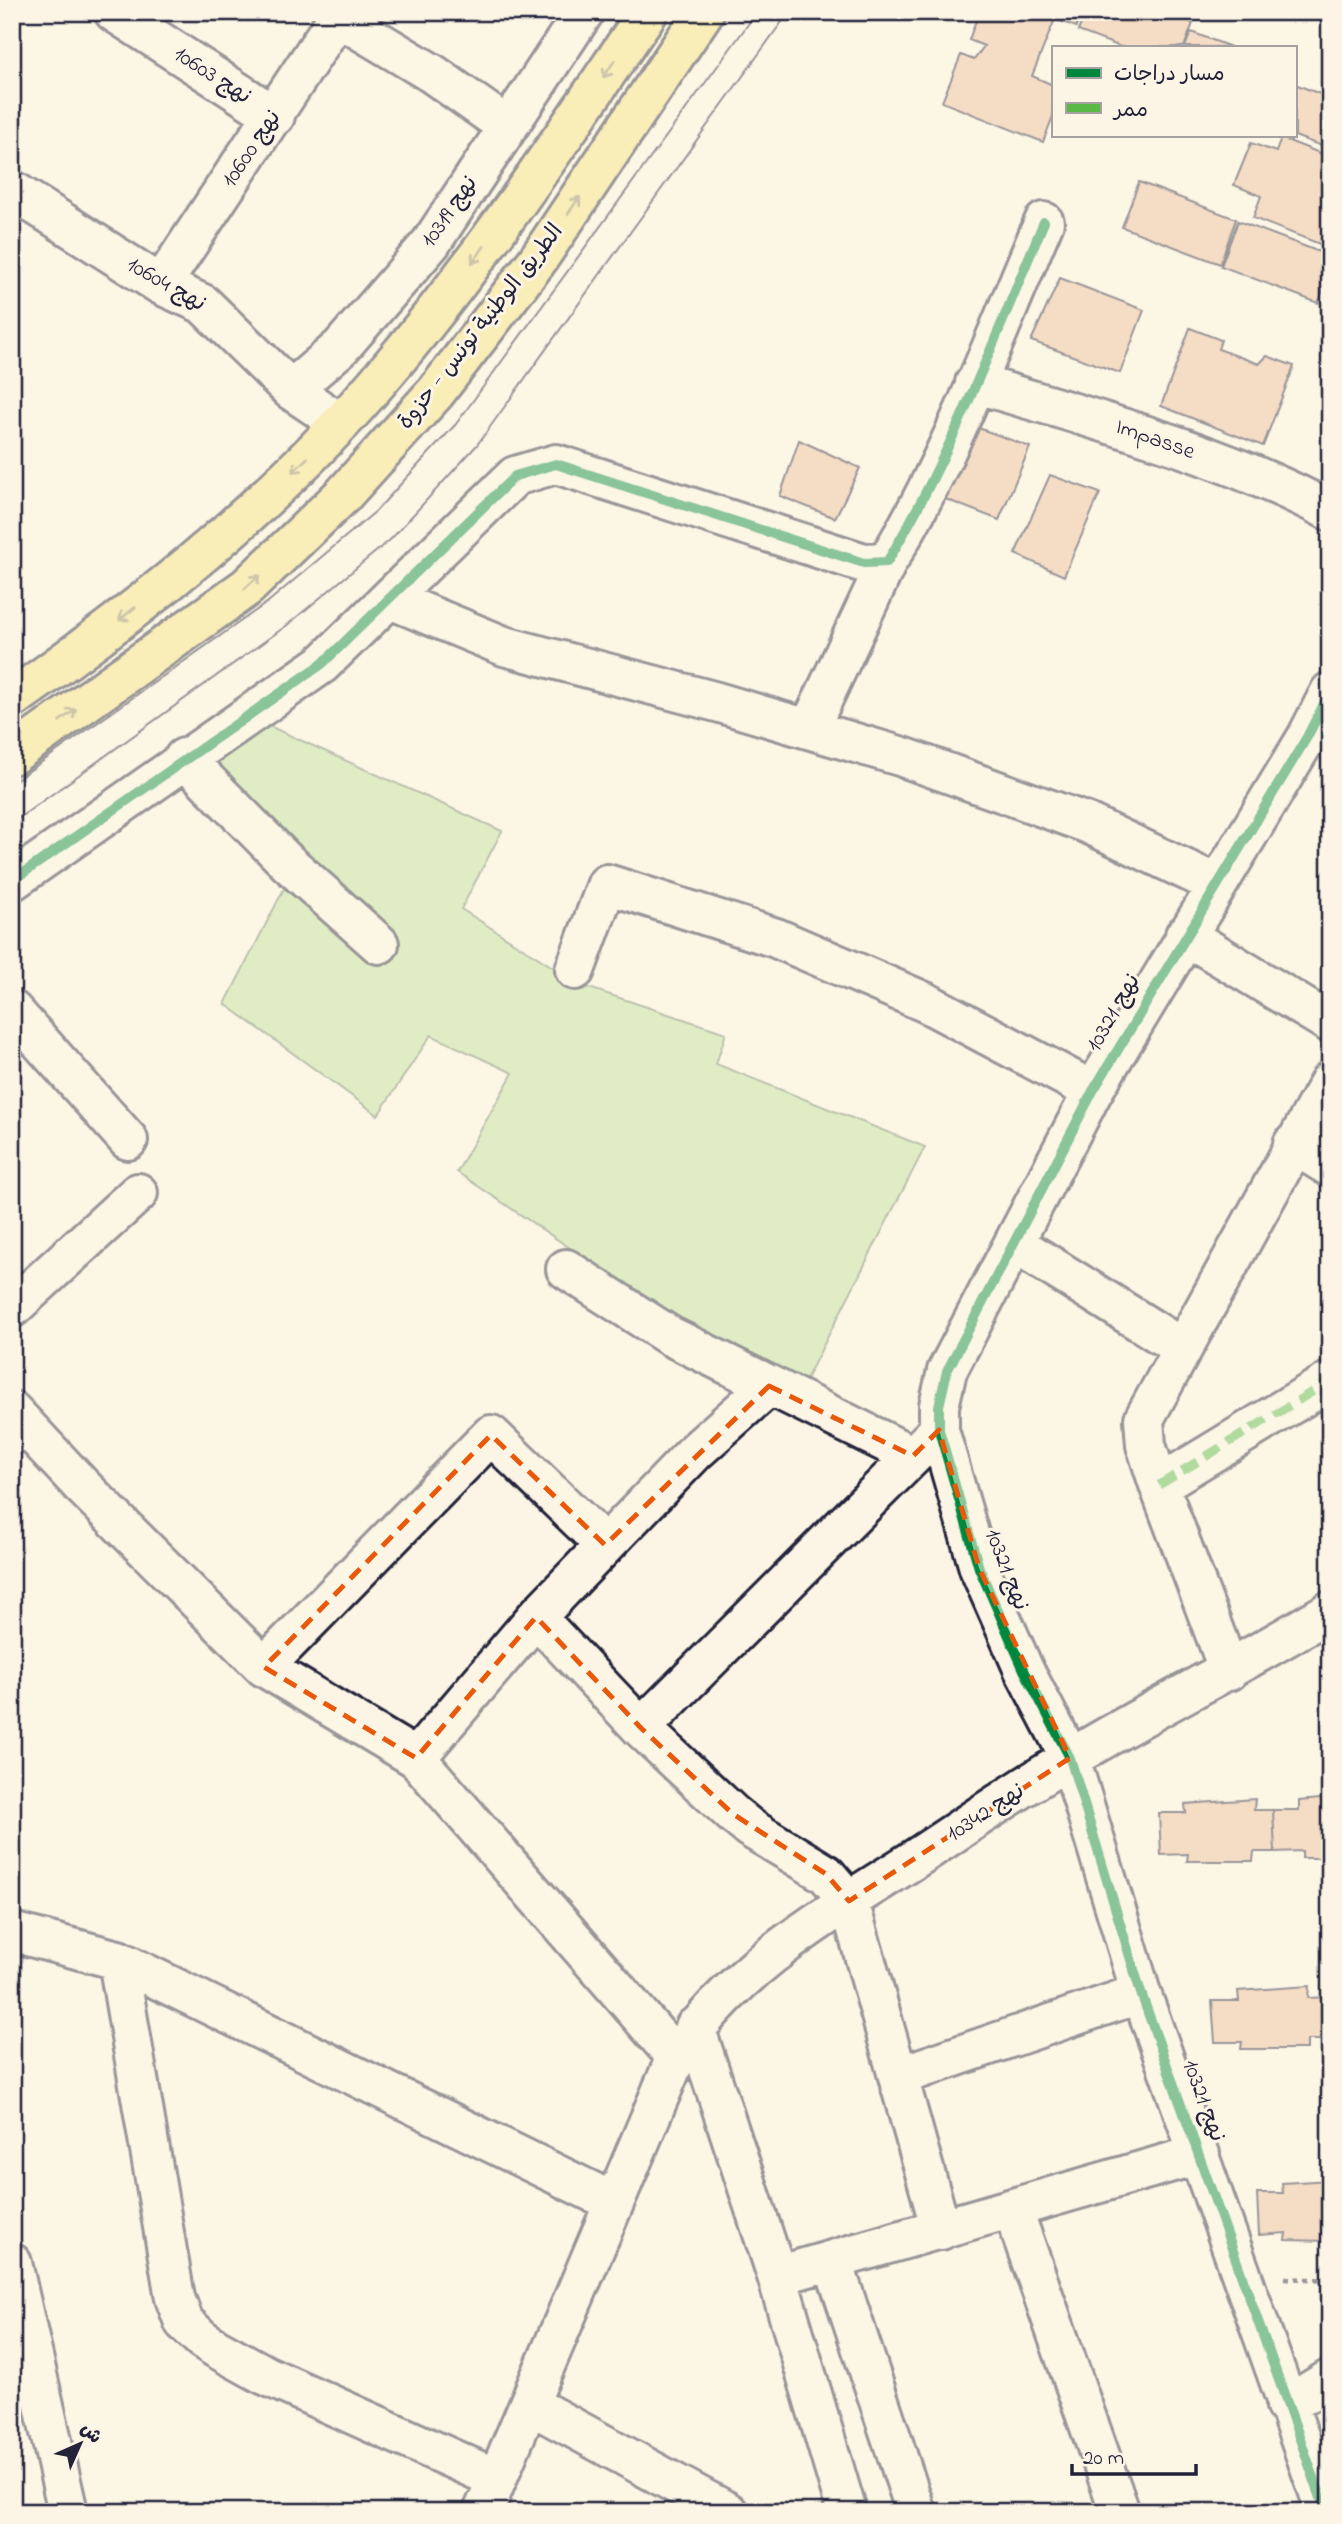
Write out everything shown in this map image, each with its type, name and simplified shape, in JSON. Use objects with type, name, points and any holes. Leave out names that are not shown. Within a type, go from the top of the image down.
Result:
[{"type":"highway","name":"الطريق الوطنية تونس - حزوة","points":[[12,699],[78,653],[209,548],[303,463],[386,373],[470,266],[648,12]]},
{"type":"highway","name":"الطريق الوطنية تونس - حزوة","points":[[12,755],[247,587],[343,495],[436,392],[537,261],[704,12]]},
{"type":"street","name":"نهج 10603","points":[[114,12],[275,116]]},
{"type":"street","name":"نهج 10319","points":[[290,390],[341,347],[431,243],[584,12]]},
{"type":"street","name":"نهج 10600","points":[[162,285],[339,15]]},
{"type":"street","points":[[339,15],[433,74],[508,127]]},
{"type":"street","name":"نهج 10604","points":[[12,190],[162,285],[203,304],[290,390],[340,423]]},
{"type":"street","points":[[809,729],[975,383],[1044,222]]},
{"type":"street","name":"Impasse","points":[[975,383],[1154,438],[1284,487],[1330,511]]},
{"type":"street","points":[[12,881],[321,664],[515,476],[556,464],[864,563],[887,562]]},
{"type":"street","points":[[390,598],[504,646],[903,757],[1087,823],[1216,884]]},
{"type":"street","name":"نهج 10321","points":[[1326,2512],[1141,1993],[1070,1758],[1024,1670],[926,1443],[939,1406],[947,1371],[1093,1091],[1216,884],[1318,743],[1330,692]]},
{"type":"street","points":[[184,758],[288,863],[379,944]]},
{"type":"street","points":[[575,970],[607,884],[776,938],[927,1003],[1093,1091]]},
{"type":"street","points":[[1185,935],[1330,1023]]},
{"type":"street","points":[[12,1010],[128,1140]]},
{"type":"street","points":[[1229,1671],[1160,1485],[1143,1428],[1146,1413],[1330,1081]]},
{"type":"street","points":[[1293,1144],[1330,1167]]},
{"type":"street","points":[[12,1308],[138,1193]]},
{"type":"street","points":[[1014,1243],[1182,1348]]},
{"type":"street","points":[[566,1269],[670,1336],[769,1386],[926,1443],[641,1728]]},
{"type":"street","points":[[1160,1485],[1330,1381]]},
{"type":"street","points":[[416,1758],[536,1617],[696,1451],[769,1386]]},
{"type":"street","points":[[12,1411],[264,1667],[416,1758],[685,2042],[777,2276],[840,2510]]},
{"type":"street","points":[[264,1667],[491,1435],[605,1545]]},
{"type":"street","name":"نهج 10342","points":[[490,2495],[613,2202],[685,2042],[720,2000],[770,1956],[849,1901],[1070,1758],[1229,1671],[1330,1611]]},
{"type":"street","points":[[536,1617],[641,1728],[742,1822],[827,1874],[849,1901],[941,2230]]},
{"type":"street","points":[[12,1932],[118,1960],[613,2202]]},
{"type":"street","points":[[118,1960],[173,2286],[184,2322],[202,2339],[265,2375],[490,2495]]},
{"type":"street","points":[[899,2076],[1141,1993]]},
{"type":"street","points":[[777,2276],[1200,2154]]},
{"type":"street","points":[[1013,2210],[1120,2512]]},
{"type":"street","points":[[833,2262],[916,2512]]},
{"type":"street","points":[[12,2263],[68,2512]]},
{"type":"street","points":[[1286,2406],[1330,2379]]},
{"type":"street","points":[[530,2404],[728,2512]]},
{"type":"highlighted area","points":[[769,1386],[913,1456],[939,1430],[979,1568],[1070,1758],[849,1901],[826,1874],[733,1814],[641,1728],[536,1617],[416,1758],[264,1667],[491,1435],[605,1545]]},
{"type":"green space","points":[[269,726],[502,831],[461,909],[583,986],[726,1033],[716,1064],[925,1147],[801,1389],[677,1320],[457,1172],[513,1073],[431,1035],[378,1115],[225,1004],[289,879],[182,784]]},
{"type":"building","points":[[979,12],[1082,12],[1076,27],[1055,19],[1032,76],[1052,85],[1052,119],[1043,142],[942,102],[961,55],[974,60],[984,46],[969,40]]},
{"type":"building","points":[[1086,12],[1164,12],[1193,23],[1184,46],[1118,46],[1078,31]]},
{"type":"building","points":[[1191,32],[1228,46],[1185,46]]},
{"type":"building","points":[[1296,84],[1330,98],[1330,149],[1295,136]]},
{"type":"building","points":[[1281,138],[1330,157],[1330,248],[1253,218],[1261,196],[1234,185],[1251,143],[1276,152]]},
{"type":"building","points":[[1139,182],[1236,219],[1220,264],[1122,227]]},
{"type":"building","points":[[1238,221],[1330,256],[1330,272],[1318,303],[1221,266]]},
{"type":"building","points":[[1060,278],[1144,310],[1120,373],[1031,341]]},
{"type":"building","points":[[1190,328],[1221,340],[1218,349],[1259,364],[1267,356],[1294,366],[1263,446],[1161,406]]},
{"type":"building","points":[[973,426],[1030,447],[999,520],[945,499],[963,459]]},
{"type":"building","points":[[799,440],[860,468],[835,518],[780,496]]},
{"type":"building","points":[[1050,475],[1100,493],[1064,576],[1015,554]]},
{"type":"building","points":[[1330,1798],[1330,1858],[1302,1858],[1302,1851],[1275,1852],[1273,1810],[1299,1810],[1299,1801]]},
{"type":"building","points":[[1255,1799],[1254,1810],[1273,1810],[1275,1852],[1254,1852],[1253,1861],[1187,1861],[1188,1854],[1161,1855],[1159,1813],[1186,1813],[1185,1804]]},
{"type":"building","points":[[1309,1986],[1308,1998],[1327,1997],[1329,2040],[1307,2040],[1307,2049],[1241,2049],[1242,2042],[1215,2042],[1212,2001],[1239,2001],[1238,1991]]},
{"type":"building","points":[[1327,1997],[1330,1997],[1330,2040],[1329,2040]]},
{"type":"building","points":[[1330,2180],[1330,2241],[1285,2240],[1286,2233],[1259,2235],[1257,2193],[1283,2193],[1282,2183]]},
{"type":"tram line","points":[[12,783],[268,602],[376,511],[456,424],[757,12]]},
{"type":"tram line","points":[[12,823],[286,626],[390,540],[477,445],[789,12]]},
{"type":"marked path","points":[[1159,1485],[1330,1381]]},
{"type":"cycle path","points":[[12,881],[322,664],[515,476],[556,464],[864,563],[887,562],[952,439],[1044,222]]},
{"type":"cycle path","points":[[1326,2512],[1141,1993],[1070,1758],[1024,1670],[979,1568],[939,1430],[939,1406],[947,1371],[1093,1091],[1307,737],[1330,692]]}]
